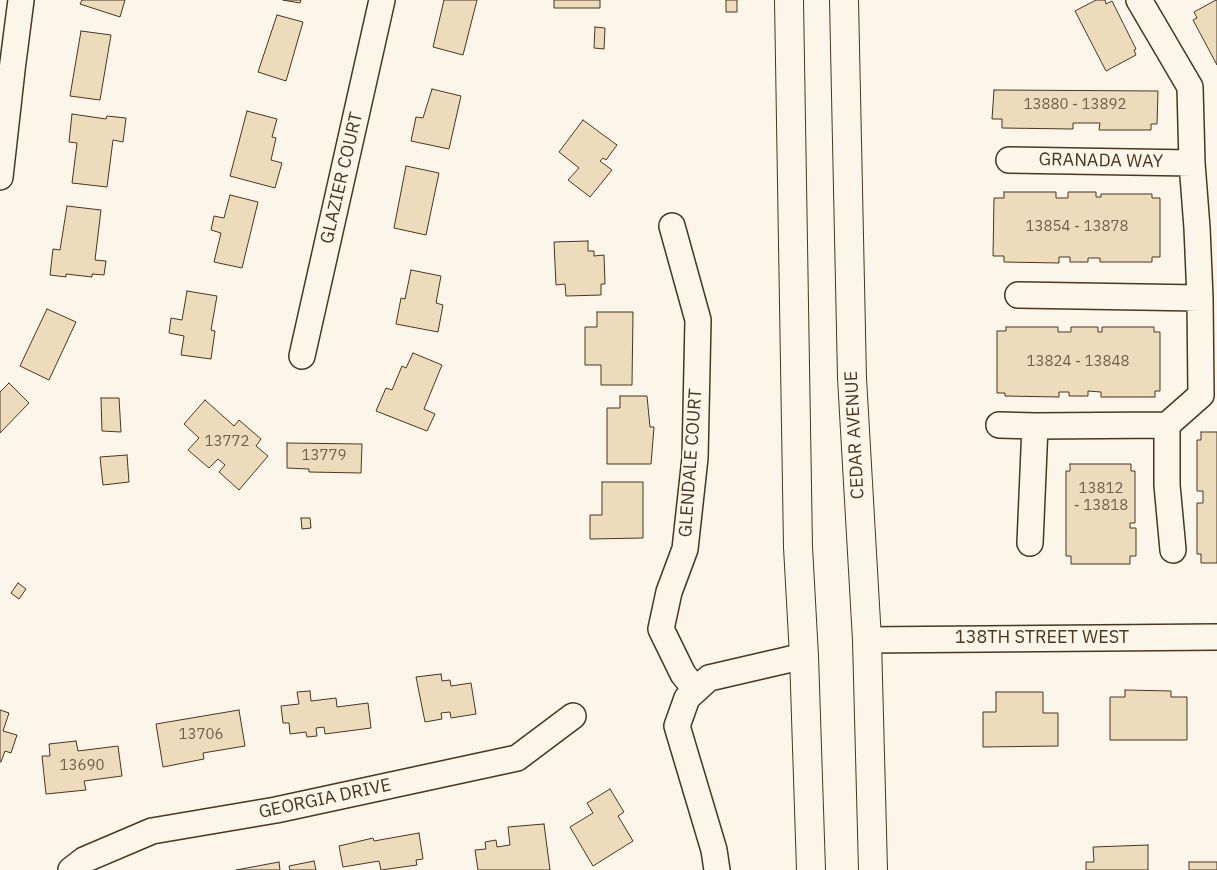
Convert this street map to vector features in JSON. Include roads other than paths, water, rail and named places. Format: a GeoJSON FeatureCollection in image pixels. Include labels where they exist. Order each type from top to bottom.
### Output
{"type":"FeatureCollection","features":[{"type":"Feature","properties":{"kind":"highway"},"geometry":{"type":"LineString","coordinates":[[789,0],[798,546],[804,656],[811,870]]}},
{"type":"Feature","properties":{"kind":"highway","name":"CEDAR AVENUE"},"geometry":{"type":"LineString","coordinates":[[844,0],[852,378],[867,640],[873,870]]}},
{"type":"Feature","properties":{"kind":"street"},"geometry":{"type":"LineString","coordinates":[[0,177],[6,70],[21,0]]}},
{"type":"Feature","properties":{"kind":"street","name":"GLAZIER COURT"},"geometry":{"type":"LineString","coordinates":[[302,356],[382,0]]}},
{"type":"Feature","properties":{"kind":"street"},"geometry":{"type":"LineString","coordinates":[[999,425],[1167,425],[1209,395],[1200,298],[1207,228],[1192,163],[1190,87],[1139,0]]}},
{"type":"Feature","properties":{"kind":"street","name":"GRANADA WAY"},"geometry":{"type":"LineString","coordinates":[[1009,160],[1192,163]]}},
{"type":"Feature","properties":{"kind":"street","name":"GLENDALE COURT"},"geometry":{"type":"LineString","coordinates":[[672,226],[698,320],[695,458],[685,549],[669,592],[661,630],[682,674],[702,684]]}},
{"type":"Feature","properties":{"kind":"street"},"geometry":{"type":"LineString","coordinates":[[1018,295],[1200,298]]}},
{"type":"Feature","properties":{"kind":"street"},"geometry":{"type":"LineString","coordinates":[[1167,425],[1167,485],[1173,550]]}},
{"type":"Feature","properties":{"kind":"street"},"geometry":{"type":"LineString","coordinates":[[1030,543],[1035,426]]}},
{"type":"Feature","properties":{"kind":"street","name":"138TH STREET WEST"},"geometry":{"type":"LineString","coordinates":[[867,640],[1217,637]]}},
{"type":"Feature","properties":{"kind":"street"},"geometry":{"type":"LineString","coordinates":[[717,870],[714,850],[677,726],[687,698],[702,684],[804,656]]}},
{"type":"Feature","properties":{"kind":"street","name":"GEORGIA DRIVE"},"geometry":{"type":"LineString","coordinates":[[71,870],[84,860],[152,831],[276,810],[517,758],[573,716]]}}]}
